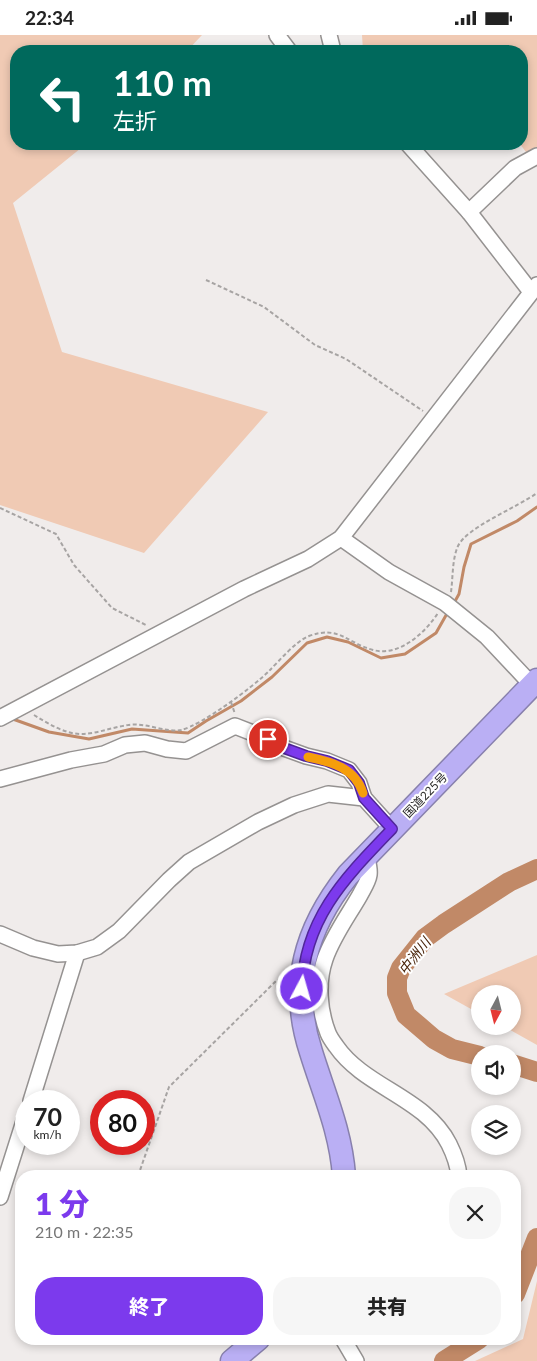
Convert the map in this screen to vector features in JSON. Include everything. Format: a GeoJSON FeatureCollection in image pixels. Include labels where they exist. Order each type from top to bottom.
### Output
{"type":"FeatureCollection","features":[{"type":"Feature","properties":{"kind":"highway","name":"国道225号"},"geometry":{"type":"LineString","coordinates":[[344,1170],[343,1153],[334,1120],[310,1050],[304,1025],[301,1001],[302,977],[311,937],[324,909],[348,875],[534,683]]}},
{"type":"Feature","properties":{"kind":"highway"},"geometry":{"type":"LineString","coordinates":[[232,1361],[251,1345]]}},
{"type":"Feature","properties":{"kind":"street"},"geometry":{"type":"LineString","coordinates":[[0,718],[244,589],[308,559],[341,538],[534,288],[413,150]]}},
{"type":"Feature","properties":{"kind":"street"},"geometry":{"type":"LineString","coordinates":[[468,212],[515,168],[537,156]]}},
{"type":"Feature","properties":{"kind":"street"},"geometry":{"type":"LineString","coordinates":[[341,538],[389,572],[450,606],[487,637],[534,683]]}},
{"type":"Feature","properties":{"kind":"street"},"geometry":{"type":"LineString","coordinates":[[0,779],[70,760],[104,754],[125,745],[145,743],[166,749],[186,751],[235,726],[268,739],[284,748],[349,770],[359,783],[364,798],[392,829]]}},
{"type":"Feature","properties":{"kind":"street"},"geometry":{"type":"LineString","coordinates":[[0,934],[33,948],[58,955],[77,953],[97,947],[119,931],[162,886],[189,862],[258,822],[294,805],[328,794],[364,798]]}},
{"type":"Feature","properties":{"kind":"street"},"geometry":{"type":"LineString","coordinates":[[366,856],[369,876],[335,937],[322,970],[320,995],[322,1011],[329,1035],[342,1054],[364,1074],[415,1106],[443,1131],[454,1155],[457,1170]]}},
{"type":"Feature","properties":{"kind":"street"},"geometry":{"type":"LineString","coordinates":[[34,1090],[77,953]]}},
{"type":"Feature","properties":{"kind":"street"},"geometry":{"type":"LineString","coordinates":[[0,1197],[10,1174],[15,1155]]}},
{"type":"Feature","properties":{"kind":"street"},"geometry":{"type":"LineString","coordinates":[[347,1345],[356,1361]]}},
{"type":"Feature","properties":{"kind":"path"},"geometry":{"type":"LineString","coordinates":[[206,280],[264,307],[315,345],[346,359],[433,418]]}},
{"type":"Feature","properties":{"kind":"path"},"geometry":{"type":"LineString","coordinates":[[21,707],[49,724],[66,731],[83,734],[131,724],[179,730],[194,725],[231,702],[264,677],[306,637],[323,632],[341,635],[372,650],[392,650],[414,639],[450,606],[456,551],[463,539],[474,530],[523,503],[537,493]]}},
{"type":"Feature","properties":{"kind":"path"},"geometry":{"type":"LineString","coordinates":[[0,508],[56,534],[74,565],[112,609],[162,633]]}},
{"type":"Feature","properties":{"kind":"path"},"geometry":{"type":"LineString","coordinates":[[140,1170],[169,1087],[277,980],[302,977]]}},
{"type":"Feature","properties":{"kind":"shaded area"},"geometry":{"type":"Polygon","coordinates":[[[0,35],[202,35],[193,45],[10,45],[10,150],[79,150],[13,203],[62,352],[268,412],[144,553],[0,505],[0,35]]]}},
{"type":"Feature","properties":{"kind":"shaded area"},"geometry":{"type":"Polygon","coordinates":[[[362,35],[537,35],[537,167],[524,150],[528,150],[528,45],[363,45],[362,35]]]}},
{"type":"Feature","properties":{"kind":"shaded area"},"geometry":{"type":"Polygon","coordinates":[[[537,955],[537,1045],[519,1035],[521,1035],[521,985],[471,985],[471,1009],[444,994],[537,955]]]}},
{"type":"Feature","properties":{"kind":"shaded area"},"geometry":{"type":"Polygon","coordinates":[[[537,1281],[537,1361],[475,1361],[510,1345],[521,1345],[521,1340],[523,1339],[537,1281]]]}},
{"type":"Feature","properties":{"kind":"waterway"},"geometry":{"type":"LineString","coordinates":[[454,603],[459,594],[471,544],[517,521],[537,507]]}},
{"type":"Feature","properties":{"kind":"waterway"},"geometry":{"type":"LineString","coordinates":[[10,718],[49,732],[89,739],[132,729],[188,733],[241,701],[272,677],[307,643],[327,637],[348,642],[381,658],[405,654],[436,633],[449,610]]}},
{"type":"Feature","properties":{"kind":"waterway","name":"中洲川"},"geometry":{"type":"LineString","coordinates":[[471,1054],[452,1049],[434,1039],[406,1015],[397,993],[397,978],[401,968],[425,938],[509,882],[537,869]]}},
{"type":"Feature","properties":{"kind":"waterway","name":"中洲川"},"geometry":{"type":"LineString","coordinates":[[521,1067],[537,1072]]}},
{"type":"Feature","properties":{"kind":"waterway","name":"中洲川"},"geometry":{"type":"LineString","coordinates":[[521,1279],[537,1238]]}},
{"type":"Feature","properties":{"kind":"waterway","name":"中洲川"},"geometry":{"type":"LineString","coordinates":[[444,1361],[469,1345]]}},
{"type":"Feature","properties":{"kind":"slow traffic"},"geometry":{"type":"LineString","coordinates":[[308,757],[327,761],[349,770],[359,783],[363,793]]}},
{"type":"Feature","properties":{"kind":"route"},"geometry":{"type":"LineString","coordinates":[[268,739],[284,748],[349,770],[359,783],[364,798],[392,829],[348,875],[334,892],[324,909],[307,950],[302,977],[302,989]]}}]}
